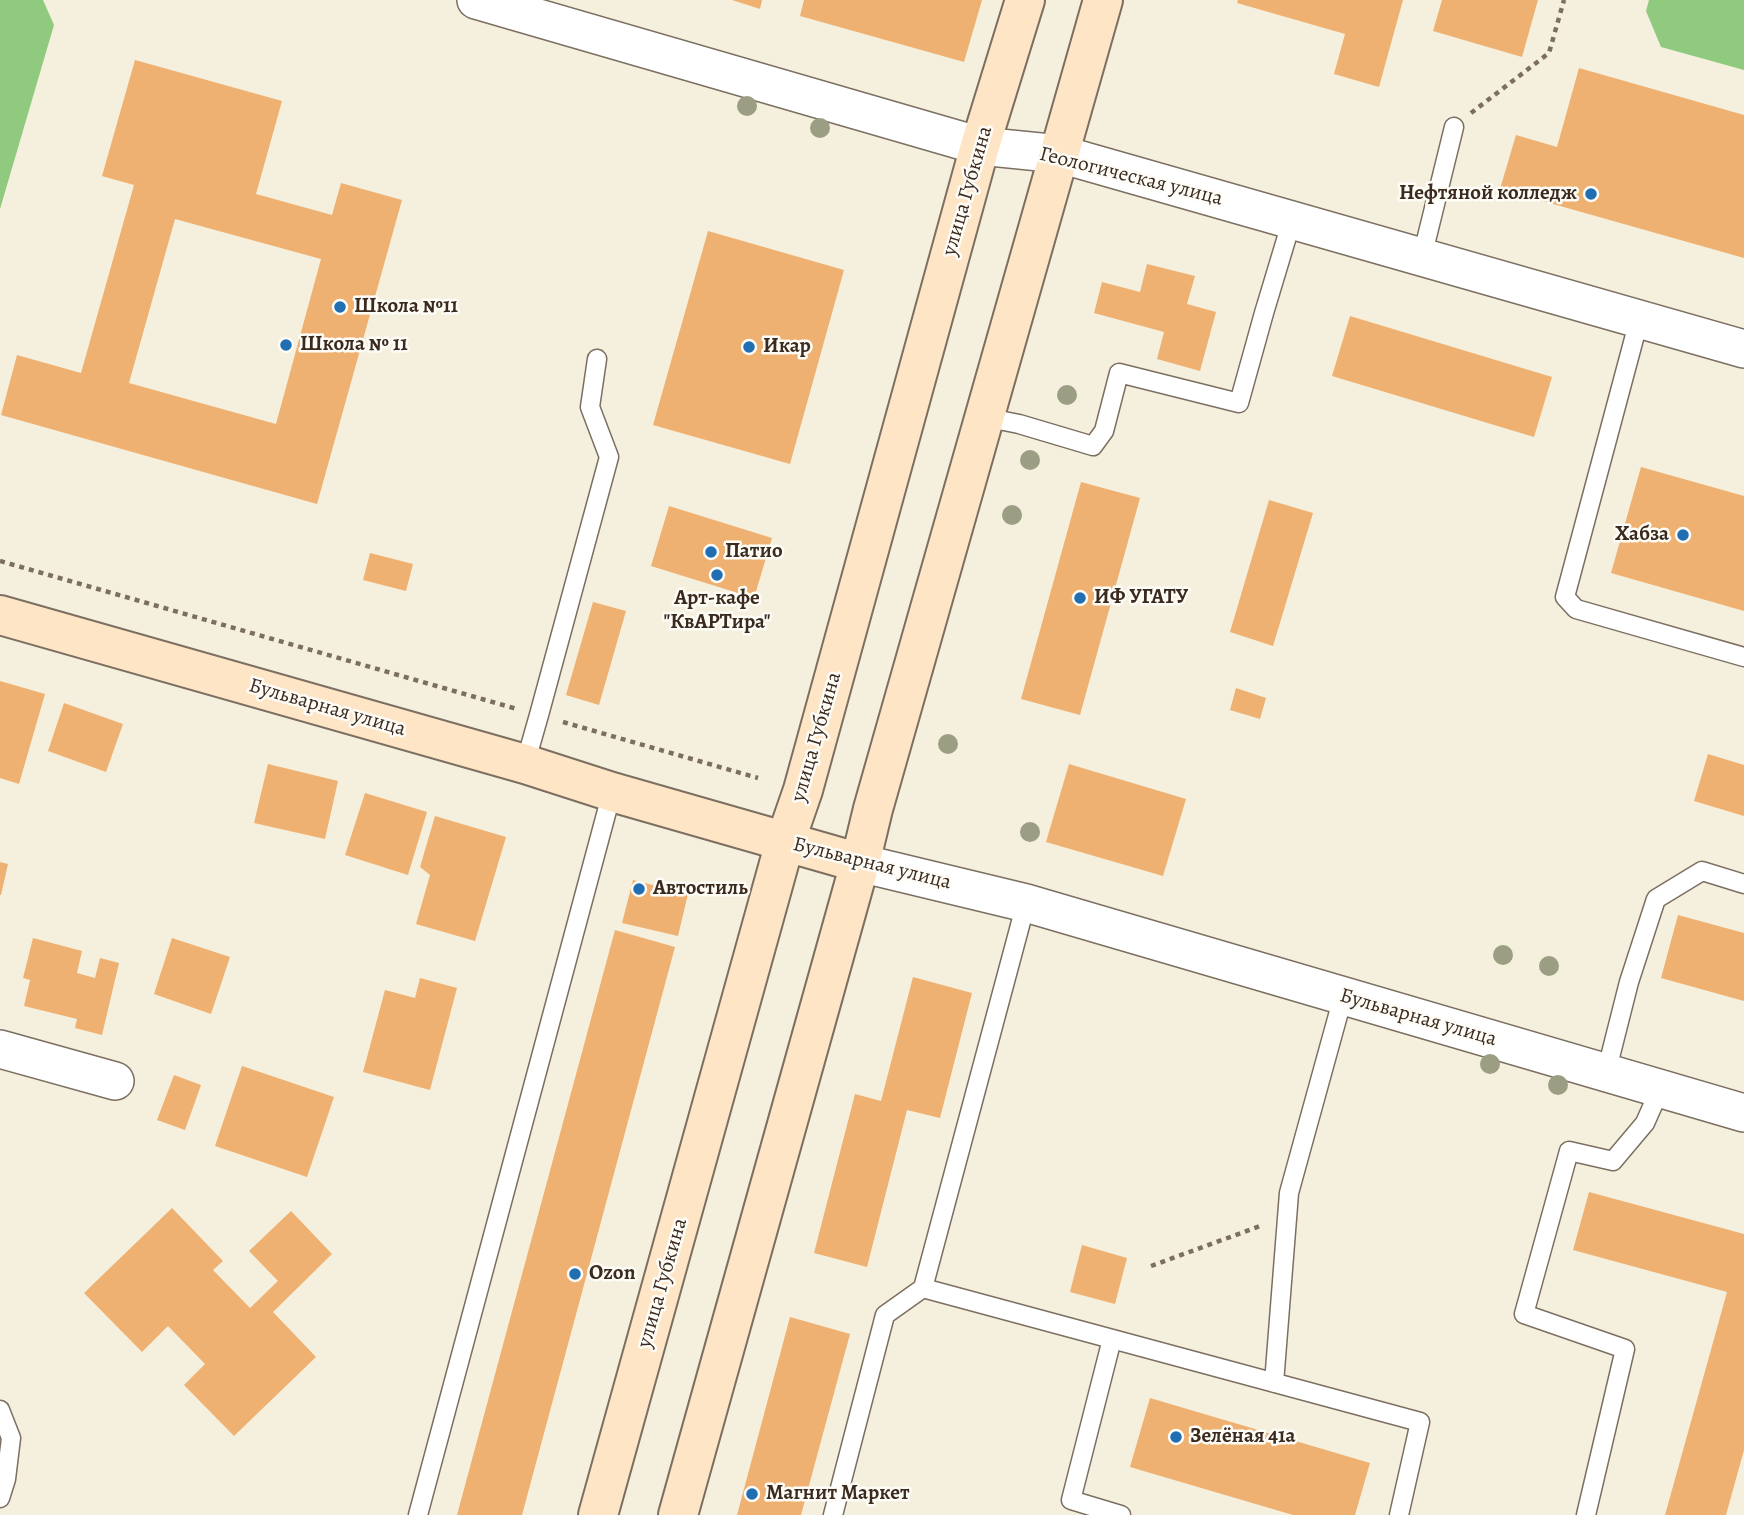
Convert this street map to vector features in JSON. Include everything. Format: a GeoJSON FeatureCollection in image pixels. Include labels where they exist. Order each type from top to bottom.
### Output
{"type":"FeatureCollection","features":[{"type":"Feature","properties":{"kind":"main road","name":"улица Губкина"},"geometry":{"type":"LineString","coordinates":[[598,1515],[980,146],[1025,0]]}},
{"type":"Feature","properties":{"kind":"main road"},"geometry":{"type":"LineString","coordinates":[[678,1515],[873,809],[1103,0]]}},
{"type":"Feature","properties":{"kind":"main road","name":"Бульварная улица"},"geometry":{"type":"LineString","coordinates":[[0,615],[525,764],[612,792],[860,863]]}},
{"type":"Feature","properties":{"kind":"street","name":"Геологическая улица"},"geometry":{"type":"LineString","coordinates":[[476,0],[980,146],[1060,154],[1744,349]]}},
{"type":"Feature","properties":{"kind":"street","name":"Бульварная улица"},"geometry":{"type":"LineString","coordinates":[[860,863],[1026,903],[1744,1113]]}},
{"type":"Feature","properties":{"kind":"street"},"geometry":{"type":"LineString","coordinates":[[0,1049],[115,1081]]}},
{"type":"Feature","properties":{"kind":"lane"},"geometry":{"type":"LineString","coordinates":[[1422,257],[1454,127]]}},
{"type":"Feature","properties":{"kind":"lane"},"geometry":{"type":"LineString","coordinates":[[984,417],[1019,424],[1093,446],[1104,432],[1119,373],[1240,403],[1292,220]]}},
{"type":"Feature","properties":{"kind":"lane"},"geometry":{"type":"LineString","coordinates":[[1639,320],[1565,597],[1576,609],[1744,657]]}},
{"type":"Feature","properties":{"kind":"lane"},"geometry":{"type":"LineString","coordinates":[[525,764],[609,457],[590,407],[597,359]]}},
{"type":"Feature","properties":{"kind":"lane"},"geometry":{"type":"LineString","coordinates":[[418,1515],[612,792]]}},
{"type":"Feature","properties":{"kind":"lane"},"geometry":{"type":"LineString","coordinates":[[1606,1073],[1629,982],[1656,899],[1702,871],[1744,884]]}},
{"type":"Feature","properties":{"kind":"lane"},"geometry":{"type":"LineString","coordinates":[[834,1515],[885,1315],[923,1288],[1026,903]]}},
{"type":"Feature","properties":{"kind":"lane"},"geometry":{"type":"LineString","coordinates":[[1274,1382],[1289,1193],[1343,997]]}},
{"type":"Feature","properties":{"kind":"lane"},"geometry":{"type":"LineString","coordinates":[[1586,1515],[1625,1349],[1524,1314],[1569,1151],[1613,1161],[1645,1123],[1660,1089]]}},
{"type":"Feature","properties":{"kind":"lane"},"geometry":{"type":"LineString","coordinates":[[923,1288],[1420,1422],[1399,1515]]}},
{"type":"Feature","properties":{"kind":"lane"},"geometry":{"type":"LineString","coordinates":[[1112,1339],[1072,1500],[1121,1515]]}},
{"type":"Feature","properties":{"kind":"lane"},"geometry":{"type":"LineString","coordinates":[[0,1410],[11,1438],[6,1479],[0,1498]]}},
{"type":"Feature","properties":{"kind":"path"},"geometry":{"type":"LineString","coordinates":[[1454,127],[1549,53],[1564,0]]}},
{"type":"Feature","properties":{"kind":"path"},"geometry":{"type":"LineString","coordinates":[[0,561],[758,778]]}},
{"type":"Feature","properties":{"kind":"path"},"geometry":{"type":"LineString","coordinates":[[1151,1266],[1287,1217]]}},
{"type":"Feature","properties":{"kind":"green space"},"geometry":{"type":"Polygon","coordinates":[[[0,0],[43,0],[54,25],[0,209],[0,0]]]}},
{"type":"Feature","properties":{"kind":"green space"},"geometry":{"type":"Polygon","coordinates":[[[1649,0],[1744,0],[1744,70],[1661,47],[1646,11],[1649,0]]]}},
{"type":"Feature","properties":{"kind":"building"},"geometry":{"type":"Polygon","coordinates":[[[732,0],[762,0],[760,9],[732,0]]]}},
{"type":"Feature","properties":{"kind":"building"},"geometry":{"type":"Polygon","coordinates":[[[804,0],[982,0],[964,62],[800,16],[804,0]]]}},
{"type":"Feature","properties":{"kind":"building"},"geometry":{"type":"Polygon","coordinates":[[[1238,0],[1403,0],[1379,87],[1334,74],[1345,34],[1237,3],[1238,0]]]}},
{"type":"Feature","properties":{"kind":"building"},"geometry":{"type":"Polygon","coordinates":[[[1442,0],[1538,0],[1522,57],[1433,31],[1442,0]]]}},
{"type":"Feature","properties":{"kind":"building","name":"Школа №11"},"geometry":{"type":"Polygon","coordinates":[[[135,60],[282,101],[256,194],[332,215],[341,183],[402,200],[317,504],[1,415],[17,355],[81,373],[134,185],[102,176],[135,60]],[[175,219],[129,383],[276,424],[321,259],[175,219]]]}},
{"type":"Feature","properties":{"kind":"building"},"geometry":{"type":"Polygon","coordinates":[[[1579,68],[1744,115],[1744,258],[1500,189],[1516,135],[1557,147],[1579,68]]]}},
{"type":"Feature","properties":{"kind":"building","name":"Икар"},"geometry":{"type":"Polygon","coordinates":[[[708,231],[844,270],[790,464],[653,425],[708,231]]]}},
{"type":"Feature","properties":{"kind":"building"},"geometry":{"type":"Polygon","coordinates":[[[1147,264],[1195,276],[1187,304],[1216,312],[1200,371],[1157,359],[1164,332],[1094,313],[1102,282],[1140,292],[1147,264]]]}},
{"type":"Feature","properties":{"kind":"building"},"geometry":{"type":"Polygon","coordinates":[[[1350,316],[1552,377],[1534,437],[1332,376],[1350,316]]]}},
{"type":"Feature","properties":{"kind":"building","name":"Хабза"},"geometry":{"type":"Polygon","coordinates":[[[1641,467],[1744,496],[1744,611],[1611,573],[1641,467]]]}},
{"type":"Feature","properties":{"kind":"building","name":"ИФ УГАТУ"},"geometry":{"type":"Polygon","coordinates":[[[1081,482],[1140,498],[1080,715],[1021,699],[1081,482]]]}},
{"type":"Feature","properties":{"kind":"building"},"geometry":{"type":"Polygon","coordinates":[[[1269,500],[1313,513],[1273,646],[1230,632],[1269,500]]]}},
{"type":"Feature","properties":{"kind":"building","name":"Патио"},"geometry":{"type":"Polygon","coordinates":[[[669,506],[772,538],[754,598],[651,566],[669,506]]]}},
{"type":"Feature","properties":{"kind":"building"},"geometry":{"type":"Polygon","coordinates":[[[370,553],[413,564],[406,591],[363,580],[370,553]]]}},
{"type":"Feature","properties":{"kind":"building"},"geometry":{"type":"Polygon","coordinates":[[[593,602],[626,611],[599,705],[566,695],[593,602]]]}},
{"type":"Feature","properties":{"kind":"building"},"geometry":{"type":"Polygon","coordinates":[[[0,681],[45,694],[19,784],[0,778],[0,681]]]}},
{"type":"Feature","properties":{"kind":"building"},"geometry":{"type":"Polygon","coordinates":[[[1236,688],[1266,698],[1260,719],[1230,710],[1236,688]]]}},
{"type":"Feature","properties":{"kind":"building"},"geometry":{"type":"Polygon","coordinates":[[[64,703],[123,724],[106,772],[48,751],[64,703]]]}},
{"type":"Feature","properties":{"kind":"building"},"geometry":{"type":"Polygon","coordinates":[[[1708,754],[1744,765],[1744,816],[1694,801],[1708,754]]]}},
{"type":"Feature","properties":{"kind":"building"},"geometry":{"type":"Polygon","coordinates":[[[268,764],[338,781],[325,839],[254,823],[268,764]]]}},
{"type":"Feature","properties":{"kind":"building"},"geometry":{"type":"Polygon","coordinates":[[[1069,764],[1186,799],[1163,876],[1046,842],[1069,764]]]}},
{"type":"Feature","properties":{"kind":"building"},"geometry":{"type":"Polygon","coordinates":[[[365,793],[427,812],[408,875],[345,855],[365,793]]]}},
{"type":"Feature","properties":{"kind":"building"},"geometry":{"type":"Polygon","coordinates":[[[435,816],[506,837],[475,941],[416,924],[430,875],[420,867],[435,816]]]}},
{"type":"Feature","properties":{"kind":"building"},"geometry":{"type":"Polygon","coordinates":[[[0,862],[8,864],[1,895],[0,895],[0,862]]]}},
{"type":"Feature","properties":{"kind":"building"},"geometry":{"type":"Polygon","coordinates":[[[633,880],[688,894],[678,936],[622,923],[633,880]]]}},
{"type":"Feature","properties":{"kind":"building"},"geometry":{"type":"Polygon","coordinates":[[[1678,915],[1744,933],[1744,1001],[1661,978],[1678,915]]]}},
{"type":"Feature","properties":{"kind":"building"},"geometry":{"type":"Polygon","coordinates":[[[615,930],[675,947],[522,1515],[457,1515],[615,930]]]}},
{"type":"Feature","properties":{"kind":"building"},"geometry":{"type":"Polygon","coordinates":[[[33,938],[82,951],[77,973],[95,978],[100,958],[119,963],[102,1035],[75,1028],[77,1019],[24,1006],[30,980],[23,978],[33,938]]]}},
{"type":"Feature","properties":{"kind":"building"},"geometry":{"type":"Polygon","coordinates":[[[172,938],[230,957],[211,1014],[154,994],[172,938]]]}},
{"type":"Feature","properties":{"kind":"building"},"geometry":{"type":"Polygon","coordinates":[[[913,977],[972,993],[940,1118],[907,1110],[867,1267],[814,1253],[855,1094],[881,1101],[913,977]]]}},
{"type":"Feature","properties":{"kind":"building"},"geometry":{"type":"Polygon","coordinates":[[[420,978],[457,988],[430,1090],[363,1072],[385,990],[415,998],[420,978]]]}},
{"type":"Feature","properties":{"kind":"building"},"geometry":{"type":"Polygon","coordinates":[[[242,1066],[334,1097],[307,1177],[215,1146],[242,1066]]]}},
{"type":"Feature","properties":{"kind":"building"},"geometry":{"type":"Polygon","coordinates":[[[174,1075],[201,1085],[185,1130],[157,1120],[174,1075]]]}},
{"type":"Feature","properties":{"kind":"building"},"geometry":{"type":"Polygon","coordinates":[[[1589,1192],[1744,1234],[1744,1450],[1726,1515],[1665,1515],[1727,1292],[1573,1250],[1589,1192]]]}},
{"type":"Feature","properties":{"kind":"building"},"geometry":{"type":"Polygon","coordinates":[[[172,1208],[223,1261],[213,1270],[250,1308],[278,1281],[249,1251],[291,1211],[332,1254],[273,1312],[316,1357],[234,1436],[184,1385],[205,1364],[168,1326],[142,1352],[84,1293],[172,1208]]]}},
{"type":"Feature","properties":{"kind":"building"},"geometry":{"type":"Polygon","coordinates":[[[1082,1245],[1127,1258],[1115,1304],[1070,1292],[1082,1245]]]}},
{"type":"Feature","properties":{"kind":"building"},"geometry":{"type":"Polygon","coordinates":[[[790,1317],[850,1334],[801,1515],[737,1515],[790,1317]]]}},
{"type":"Feature","properties":{"kind":"building"},"geometry":{"type":"Polygon","coordinates":[[[1150,1398],[1370,1463],[1355,1515],[1293,1515],[1130,1467],[1150,1398]]]}},
{"type":"Feature","properties":{"kind":"place","name":"Нефтяной колледж"},"geometry":{"type":"Point","coordinates":[1591,194]}},
{"type":"Feature","properties":{"kind":"place","name":"Школа №11"},"geometry":{"type":"Point","coordinates":[340,307]}},
{"type":"Feature","properties":{"kind":"place","name":"Школа № 11"},"geometry":{"type":"Point","coordinates":[286,345]}},
{"type":"Feature","properties":{"kind":"place","name":"Икар"},"geometry":{"type":"Point","coordinates":[749,347]}},
{"type":"Feature","properties":{"kind":"place","name":"Хабза"},"geometry":{"type":"Point","coordinates":[1683,535]}},
{"type":"Feature","properties":{"kind":"place","name":"Патио"},"geometry":{"type":"Point","coordinates":[711,552]}},
{"type":"Feature","properties":{"kind":"place","name":"Арт-кафе \"КвАРТира\""},"geometry":{"type":"Point","coordinates":[717,575]}},
{"type":"Feature","properties":{"kind":"place","name":"ИФ УГАТУ"},"geometry":{"type":"Point","coordinates":[1080,598]}},
{"type":"Feature","properties":{"kind":"place","name":"Автостиль"},"geometry":{"type":"Point","coordinates":[639,889]}},
{"type":"Feature","properties":{"kind":"place","name":"Ozon"},"geometry":{"type":"Point","coordinates":[575,1274]}},
{"type":"Feature","properties":{"kind":"place","name":"Зелёная 41а"},"geometry":{"type":"Point","coordinates":[1176,1437]}},
{"type":"Feature","properties":{"kind":"place","name":"Магнит Маркет"},"geometry":{"type":"Point","coordinates":[752,1494]}}]}
